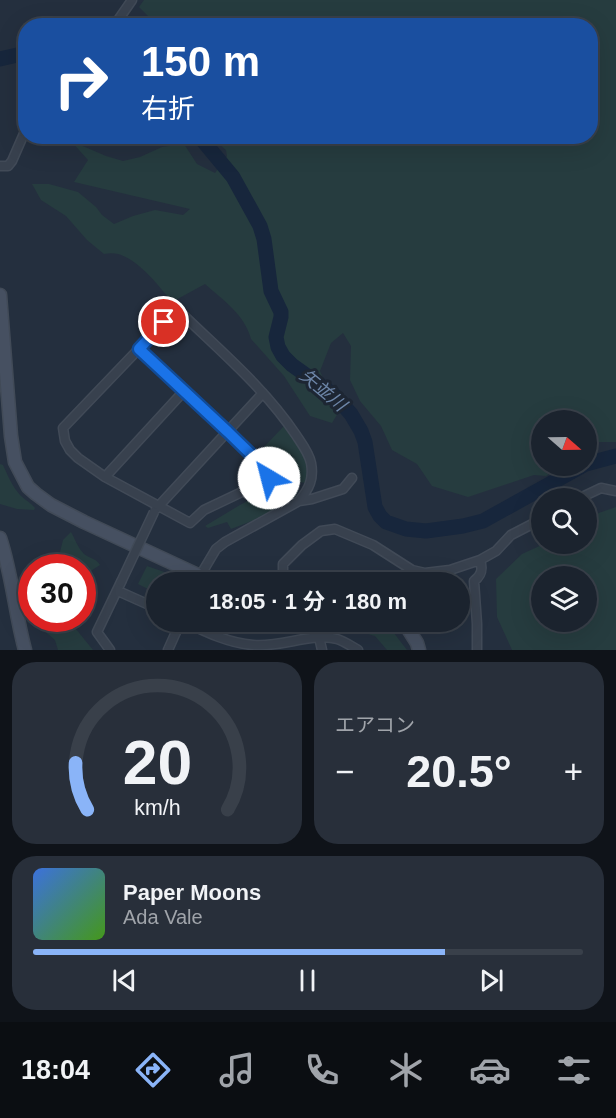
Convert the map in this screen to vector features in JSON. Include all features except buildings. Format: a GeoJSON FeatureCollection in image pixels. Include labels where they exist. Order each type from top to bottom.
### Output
{"type":"FeatureCollection","features":[{"type":"Feature","properties":{"kind":"street"},"geometry":{"type":"LineString","coordinates":[[120,18],[132,0]]}},
{"type":"Feature","properties":{"kind":"street"},"geometry":{"type":"LineString","coordinates":[[0,166],[8,166],[19,144]]}},
{"type":"Feature","properties":{"kind":"street"},"geometry":{"type":"LineString","coordinates":[[0,295],[12,445],[15,462],[28,487],[59,509],[192,572]]}},
{"type":"Feature","properties":{"kind":"street"},"geometry":{"type":"LineString","coordinates":[[139,349],[270,473],[267,480],[204,510],[190,523],[156,509],[105,477],[70,450],[65,441],[63,428],[177,309],[263,393],[285,418],[311,461],[312,474],[308,491],[299,501],[225,542],[216,549],[202,572]]}},
{"type":"Feature","properties":{"kind":"street"},"geometry":{"type":"LineString","coordinates":[[105,477],[183,392]]}},
{"type":"Feature","properties":{"kind":"street"},"geometry":{"type":"LineString","coordinates":[[110,650],[97,632],[156,509],[263,393]]}},
{"type":"Feature","properties":{"kind":"street"},"geometry":{"type":"LineString","coordinates":[[299,501],[343,489],[352,478]]}},
{"type":"Feature","properties":{"kind":"street"},"geometry":{"type":"LineString","coordinates":[[597,490],[601,488],[616,491]]}},
{"type":"Feature","properties":{"kind":"street"},"geometry":{"type":"LineString","coordinates":[[433,572],[450,570],[480,560],[496,551],[511,535],[531,525]]}},
{"type":"Feature","properties":{"kind":"street"},"geometry":{"type":"LineString","coordinates":[[284,572],[283,564],[302,544],[321,531],[335,530],[373,545],[412,570],[421,572]]}},
{"type":"Feature","properties":{"kind":"street"},"geometry":{"type":"LineString","coordinates":[[0,538],[7,561],[18,626],[25,650]]}},
{"type":"Feature","properties":{"kind":"street"},"geometry":{"type":"LineString","coordinates":[[477,650],[474,581],[480,576],[483,568],[480,560]]}},
{"type":"Feature","properties":{"kind":"street"},"geometry":{"type":"LineString","coordinates":[[119,586],[146,602]]}},
{"type":"Feature","properties":{"kind":"street"},"geometry":{"type":"LineString","coordinates":[[168,650],[177,632]]}},
{"type":"Feature","properties":{"kind":"street"},"geometry":{"type":"LineString","coordinates":[[204,632],[231,646],[287,643],[319,637],[337,639],[358,650]]}},
{"type":"Feature","properties":{"kind":"street"},"geometry":{"type":"LineString","coordinates":[[410,632],[419,650]]}},
{"type":"Feature","properties":{"kind":"street"},"geometry":{"type":"LineString","coordinates":[[319,637],[322,650]]}},
{"type":"Feature","properties":{"kind":"green space"},"geometry":{"type":"Polygon","coordinates":[[[144,0],[616,0],[616,442],[597,442],[597,410],[531,410],[531,476],[468,497],[432,486],[417,464],[392,450],[381,426],[360,401],[350,380],[351,346],[343,333],[331,343],[320,371],[338,413],[332,423],[310,416],[284,376],[251,339],[239,315],[205,284],[172,302],[148,274],[133,262],[118,254],[104,254],[87,240],[66,216],[41,200],[32,184],[49,184],[78,192],[114,224],[155,210],[183,215],[190,209],[74,182],[88,160],[74,144],[123,161],[140,157],[162,147],[184,144],[197,164],[215,173],[227,156],[226,150],[219,144],[598,144],[598,18],[148,18],[139,7],[144,0]]]}},
{"type":"Feature","properties":{"kind":"green space"},"geometry":{"type":"Polygon","coordinates":[[[289,423],[310,450],[306,483],[299,482],[295,476],[274,465],[262,449],[289,423]]]}},
{"type":"Feature","properties":{"kind":"green space"},"geometry":{"type":"Polygon","coordinates":[[[0,464],[3,465],[17,492],[35,508],[34,510],[17,509],[0,504],[0,464]]]}},
{"type":"Feature","properties":{"kind":"green space"},"geometry":{"type":"Polygon","coordinates":[[[290,478],[298,491],[293,500],[231,529],[227,522],[208,528],[205,526],[240,505],[290,478]]]}},
{"type":"Feature","properties":{"kind":"green space"},"geometry":{"type":"Polygon","coordinates":[[[616,507],[616,650],[512,650],[497,617],[496,579],[522,554],[531,550],[531,554],[597,554],[597,514],[616,507]]]}},
{"type":"Feature","properties":{"kind":"green space"},"geometry":{"type":"Polygon","coordinates":[[[71,532],[84,554],[55,554],[60,552],[63,540],[71,532]]]}},
{"type":"Feature","properties":{"kind":"green space"},"geometry":{"type":"Polygon","coordinates":[[[147,566],[164,572],[146,572],[146,588],[138,584],[147,566]]]}},
{"type":"Feature","properties":{"kind":"green space"},"geometry":{"type":"Polygon","coordinates":[[[46,632],[78,632],[93,650],[58,650],[55,640],[46,632]]]}},
{"type":"Feature","properties":{"kind":"green space"},"geometry":{"type":"Polygon","coordinates":[[[361,632],[393,632],[407,650],[387,650],[375,636],[361,632]]]}},
{"type":"Feature","properties":{"kind":"waterway","name":"矢並川"},"geometry":{"type":"LineString","coordinates":[[0,59],[18,55]]}},
{"type":"Feature","properties":{"kind":"waterway","name":"矢並川"},"geometry":{"type":"LineString","coordinates":[[206,144],[233,177],[260,226],[271,291],[281,312],[276,337],[278,347],[292,365],[334,395],[351,414],[365,442],[375,507],[386,522],[406,529],[426,531],[483,521],[564,476]]}},
{"type":"Feature","properties":{"kind":"waterway","name":"矢並川"},"geometry":{"type":"LineString","coordinates":[[597,461],[616,456]]}},
{"type":"Feature","properties":{"kind":"route"},"geometry":{"type":"LineString","coordinates":[[164,322],[139,349],[270,473],[269,478]]}}]}
